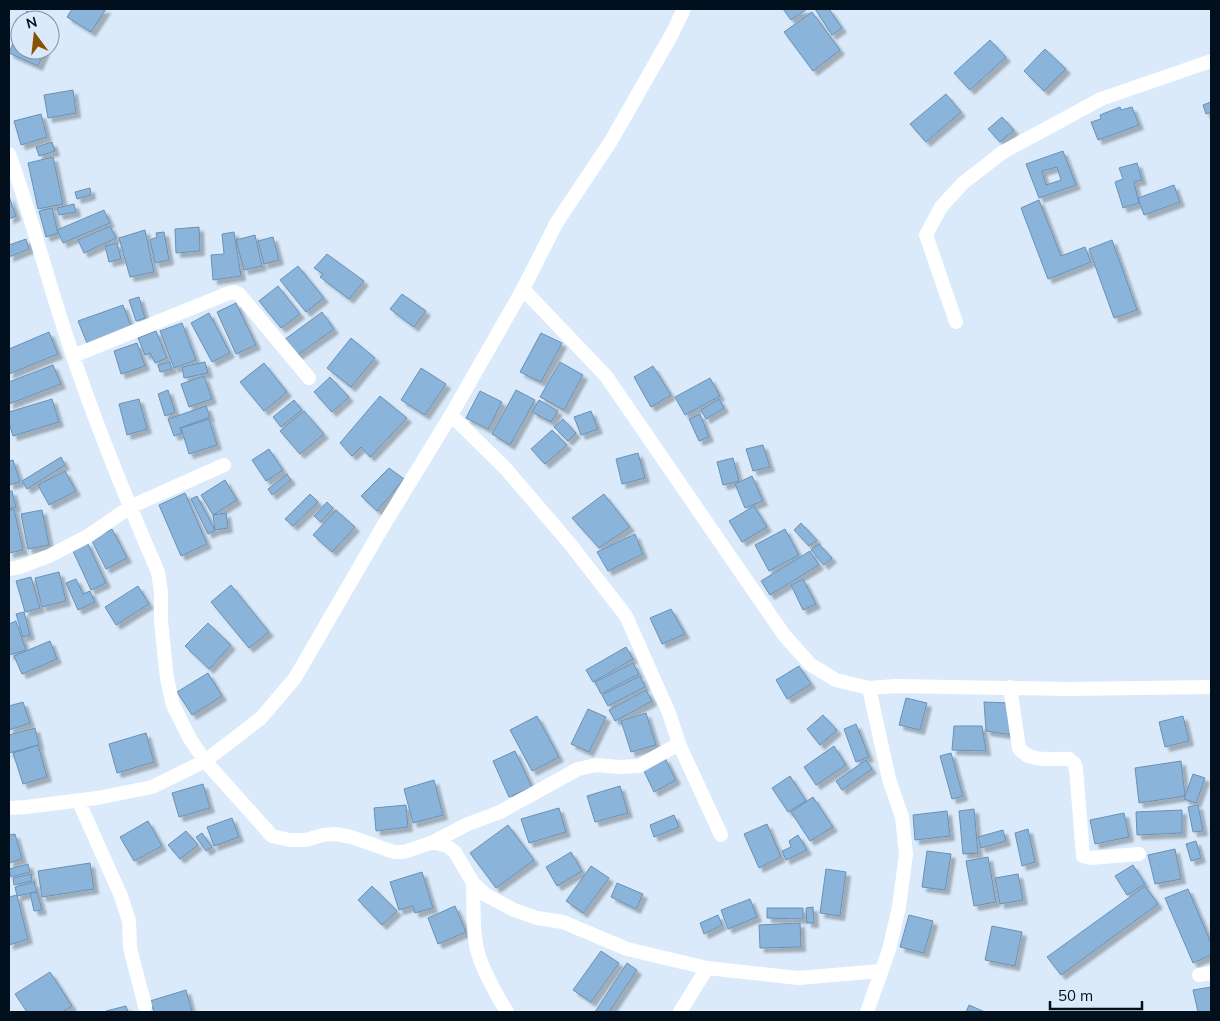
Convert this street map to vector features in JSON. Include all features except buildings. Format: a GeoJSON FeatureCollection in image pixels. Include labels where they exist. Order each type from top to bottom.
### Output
{"type":"FeatureCollection","features":[{"type":"Feature","properties":{"kind":"street"},"geometry":{"type":"LineString","coordinates":[[9,808],[78,800],[152,787],[205,761],[261,718],[295,678],[523,290],[557,222],[611,141],[672,34],[684,9]]}},
{"type":"Feature","properties":{"kind":"street"},"geometry":{"type":"LineString","coordinates":[[956,322],[926,235],[941,207],[963,183],[1003,152],[1101,100],[1211,61]]}},
{"type":"Feature","properties":{"kind":"street"},"geometry":{"type":"LineString","coordinates":[[9,154],[22,190],[73,356],[102,440],[158,572],[161,592],[160,621],[167,679],[173,705],[190,739],[205,761],[272,836],[290,840],[306,840],[323,835],[336,834],[351,836],[394,852],[404,852],[433,842],[468,824],[500,812],[578,769],[596,765],[639,766],[679,744]]}},
{"type":"Feature","properties":{"kind":"street"},"geometry":{"type":"LineString","coordinates":[[523,290],[606,376],[784,635],[811,665],[836,680],[869,688],[895,686],[1010,688],[1211,687]]}},
{"type":"Feature","properties":{"kind":"street"},"geometry":{"type":"LineString","coordinates":[[73,356],[229,292],[234,292],[239,294],[309,378]]}},
{"type":"Feature","properties":{"kind":"street"},"geometry":{"type":"LineString","coordinates":[[451,415],[506,469],[571,546],[626,616],[670,713],[679,744],[721,835]]}},
{"type":"Feature","properties":{"kind":"street"},"geometry":{"type":"LineString","coordinates":[[9,569],[49,556],[88,536],[130,507],[224,465]]}},
{"type":"Feature","properties":{"kind":"street"},"geometry":{"type":"LineString","coordinates":[[867,1012],[889,950],[899,907],[906,854],[902,818],[889,779],[869,688]]}},
{"type":"Feature","properties":{"kind":"street"},"geometry":{"type":"LineString","coordinates":[[1010,688],[1019,748],[1022,754],[1030,757],[1069,759],[1074,762],[1083,856],[1090,858],[1139,854]]}},
{"type":"Feature","properties":{"kind":"street"},"geometry":{"type":"LineString","coordinates":[[78,800],[121,896],[129,921],[130,948],[145,1006]]}},
{"type":"Feature","properties":{"kind":"street"},"geometry":{"type":"LineString","coordinates":[[433,842],[447,846],[456,852],[473,883],[486,895],[514,910],[537,918],[563,922],[627,948],[707,968],[798,978],[881,971]]}},
{"type":"Feature","properties":{"kind":"street"},"geometry":{"type":"LineString","coordinates":[[473,883],[474,918],[478,952],[497,995],[507,1012]]}},
{"type":"Feature","properties":{"kind":"street"},"geometry":{"type":"LineString","coordinates":[[680,1012],[707,968]]}}]}
